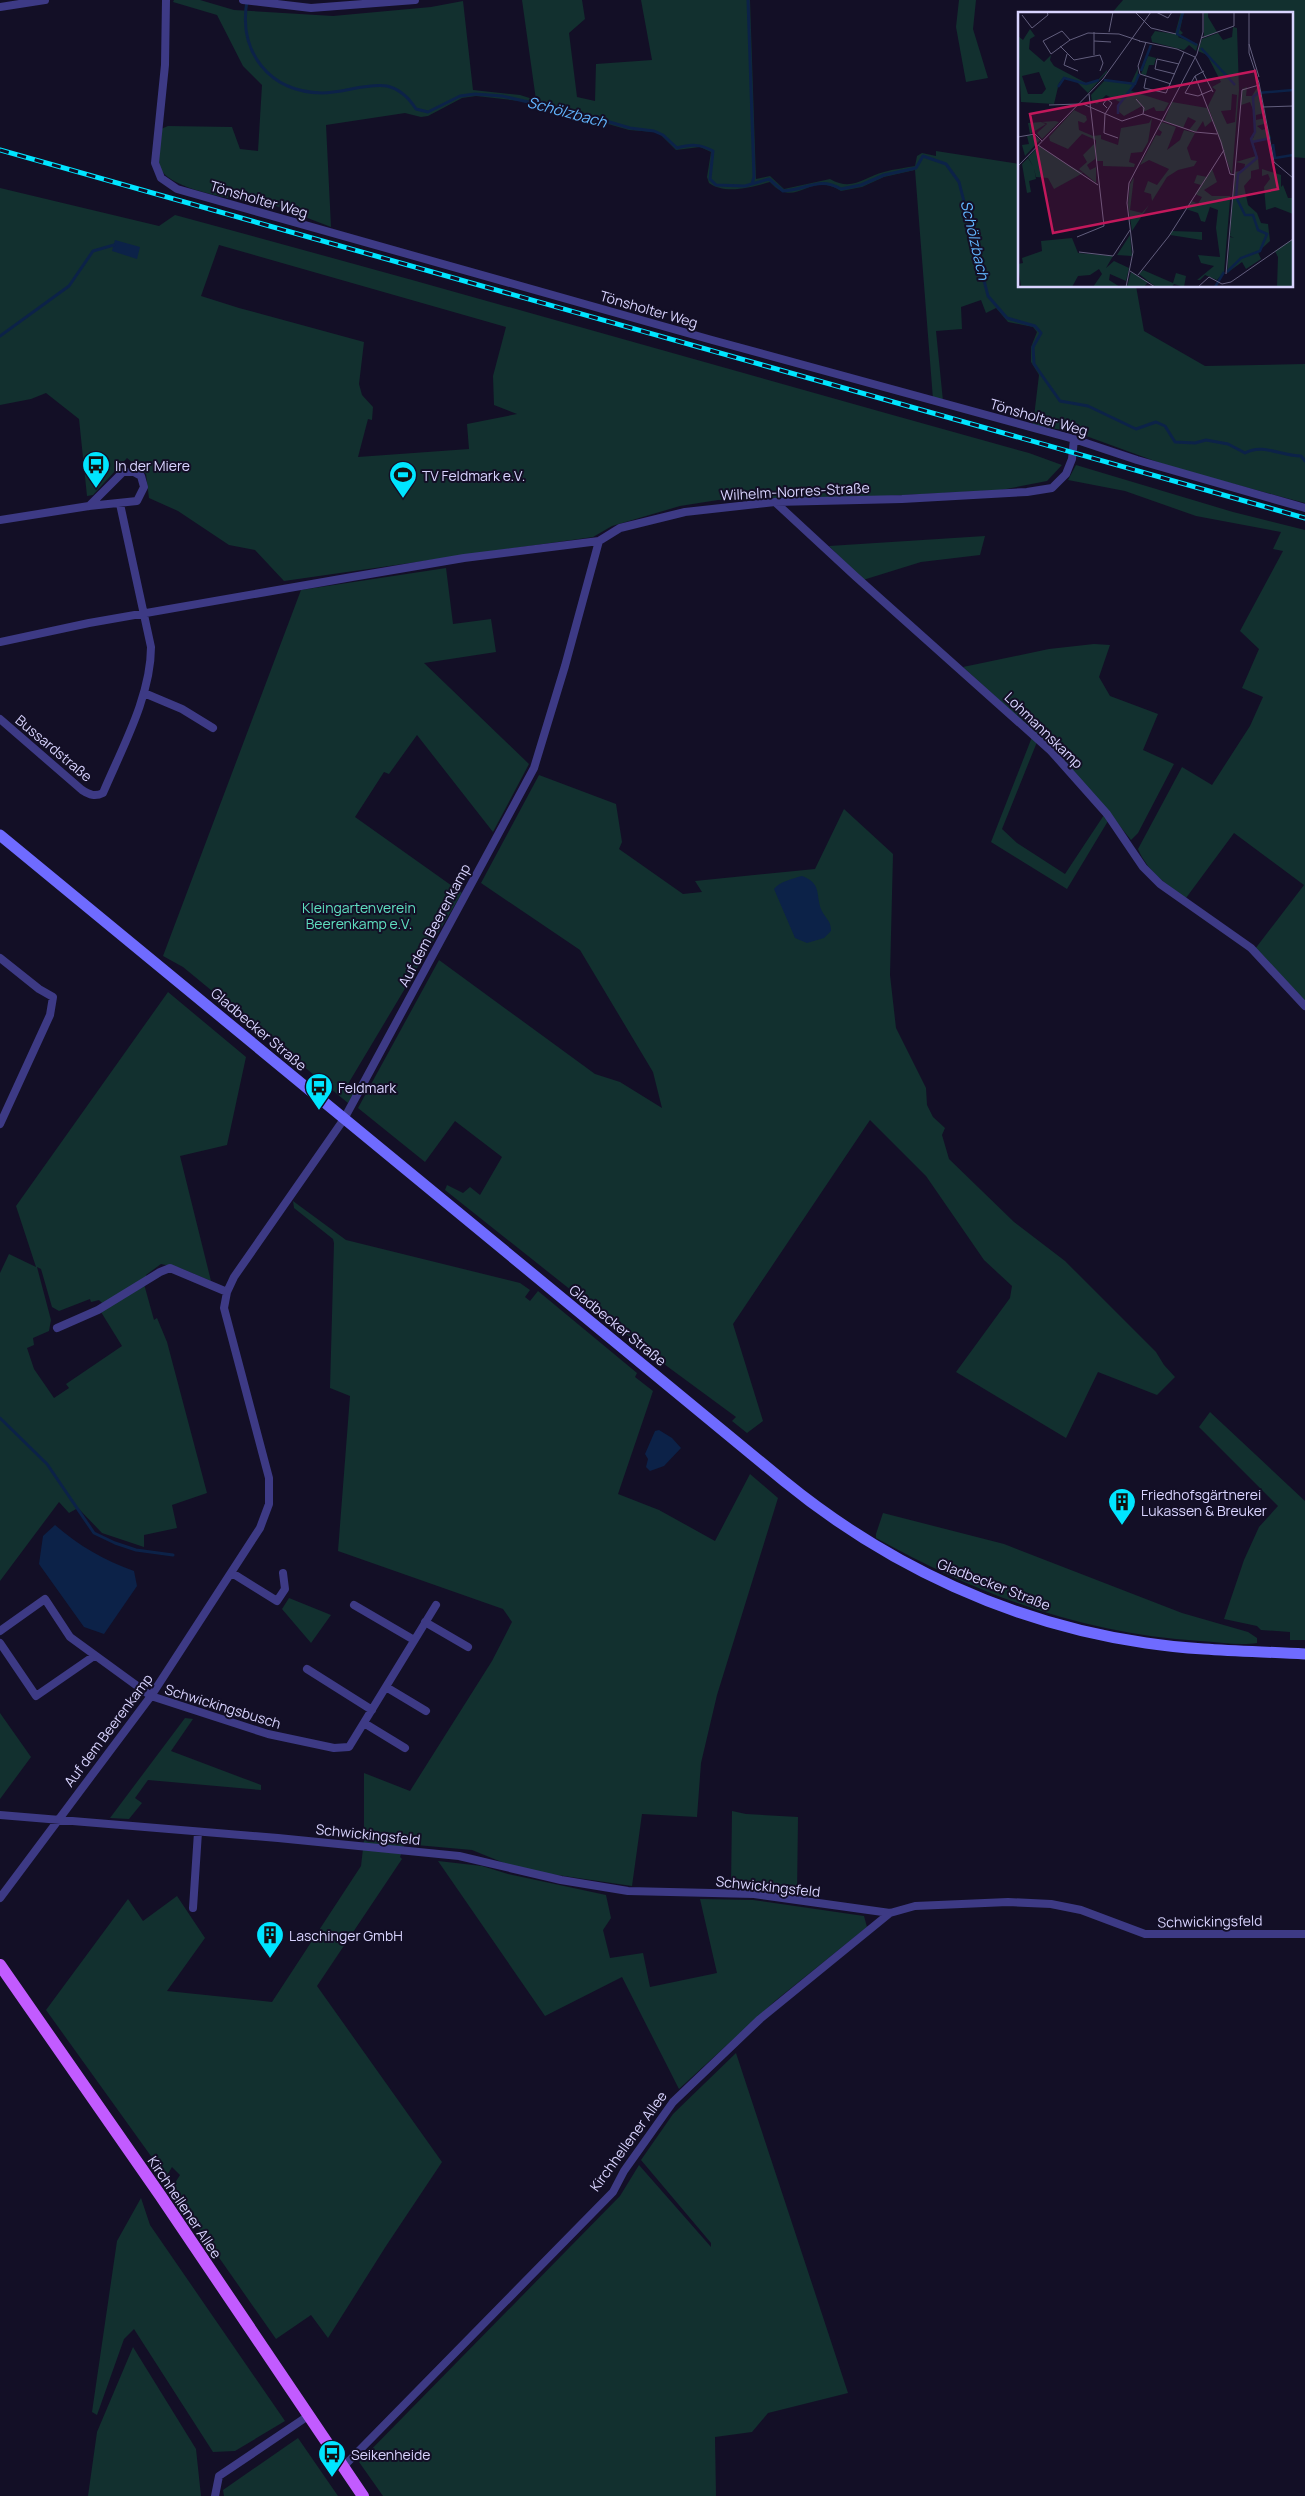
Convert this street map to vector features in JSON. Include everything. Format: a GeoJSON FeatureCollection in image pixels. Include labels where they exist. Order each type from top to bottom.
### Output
{"type":"FeatureCollection","features":[{"type":"Feature","properties":{"kind":"main road","name":"Gladbecker Straße"},"geometry":{"type":"LineString","coordinates":[[0,834],[813,1505],[870,1544],[940,1582],[1006,1608],[1071,1628],[1145,1643],[1193,1648],[1305,1654]]}},
{"type":"Feature","properties":{"kind":"main road","name":"Kirchhellener Allee"},"geometry":{"type":"LineString","coordinates":[[0,1965],[160,2195],[363,2496]]}},
{"type":"Feature","properties":{"kind":"street"},"geometry":{"type":"LineString","coordinates":[[0,7],[45,0]]}},
{"type":"Feature","properties":{"kind":"street","name":"Tönsholter Weg"},"geometry":{"type":"LineString","coordinates":[[166,0],[165,65],[155,163],[161,178],[177,188],[712,340],[1074,439],[1136,460],[1305,508]]}},
{"type":"Feature","properties":{"kind":"street"},"geometry":{"type":"LineString","coordinates":[[243,0],[312,8],[410,0]]}},
{"type":"Feature","properties":{"kind":"street","name":"Wilhelm-Norres-Straße"},"geometry":{"type":"LineString","coordinates":[[142,613],[464,558],[599,541],[620,528],[684,512],[775,502],[1027,492],[1052,488],[1066,474],[1072,459],[1074,439]]}},
{"type":"Feature","properties":{"kind":"street"},"geometry":{"type":"LineString","coordinates":[[0,520],[89,506],[137,501],[144,486],[141,476],[134,472],[124,472],[89,506]]}},
{"type":"Feature","properties":{"kind":"street","name":"Lohmannskamp"},"geometry":{"type":"LineString","coordinates":[[775,502],[1051,751],[1107,814],[1143,866],[1160,884],[1180,900],[1245,943],[1305,1006]]}},
{"type":"Feature","properties":{"kind":"street","name":"Bussardstraße"},"geometry":{"type":"LineString","coordinates":[[0,719],[82,790],[98,796],[103,793],[144,693],[151,667],[151,647],[142,613],[120,504]]}},
{"type":"Feature","properties":{"kind":"street","name":"Auf dem Beerenkamp"},"geometry":{"type":"LineString","coordinates":[[0,1898],[150,1696],[260,1528],[269,1504],[269,1478],[224,1308],[227,1292],[234,1277],[344,1119],[534,768],[559,688],[599,541]]}},
{"type":"Feature","properties":{"kind":"street"},"geometry":{"type":"LineString","coordinates":[[0,642],[142,613]]}},
{"type":"Feature","properties":{"kind":"street"},"geometry":{"type":"LineString","coordinates":[[144,693],[182,709],[213,728]]}},
{"type":"Feature","properties":{"kind":"street"},"geometry":{"type":"LineString","coordinates":[[0,958],[39,989],[53,997],[50,1015],[0,1124]]}},
{"type":"Feature","properties":{"kind":"street"},"geometry":{"type":"LineString","coordinates":[[57,1328],[98,1310],[160,1272],[170,1268],[227,1292]]}},
{"type":"Feature","properties":{"kind":"street"},"geometry":{"type":"LineString","coordinates":[[232,1573],[277,1601],[286,1589],[283,1573]]}},
{"type":"Feature","properties":{"kind":"street"},"geometry":{"type":"LineString","coordinates":[[0,1631],[45,1599],[70,1637],[150,1696]]}},
{"type":"Feature","properties":{"kind":"street"},"geometry":{"type":"LineString","coordinates":[[354,1605],[414,1640]]}},
{"type":"Feature","properties":{"kind":"street","name":"Schwickingsbusch"},"geometry":{"type":"LineString","coordinates":[[150,1696],[242,1727],[334,1748],[349,1748],[436,1605]]}},
{"type":"Feature","properties":{"kind":"street"},"geometry":{"type":"LineString","coordinates":[[425,1622],[468,1647]]}},
{"type":"Feature","properties":{"kind":"street"},"geometry":{"type":"LineString","coordinates":[[0,1643],[36,1696],[94,1656]]}},
{"type":"Feature","properties":{"kind":"street"},"geometry":{"type":"LineString","coordinates":[[308,1669],[372,1710]]}},
{"type":"Feature","properties":{"kind":"street"},"geometry":{"type":"LineString","coordinates":[[386,1687],[426,1711]]}},
{"type":"Feature","properties":{"kind":"street"},"geometry":{"type":"LineString","coordinates":[[364,1723],[405,1748]]}},
{"type":"Feature","properties":{"kind":"street","name":"Schwickingsfeld"},"geometry":{"type":"LineString","coordinates":[[0,1815],[459,1856],[561,1880],[628,1891],[754,1894],[890,1913],[915,1906],[1016,1902],[1051,1904],[1081,1910],[1144,1934],[1305,1934]]}},
{"type":"Feature","properties":{"kind":"street"},"geometry":{"type":"LineString","coordinates":[[194,1908],[198,1832]]}},
{"type":"Feature","properties":{"kind":"street","name":"Kirchhellener Allee"},"geometry":{"type":"LineString","coordinates":[[343,2467],[613,2192],[624,2171],[673,2102],[760,2019],[890,1913]]}},
{"type":"Feature","properties":{"kind":"street"},"geometry":{"type":"LineString","coordinates":[[215,2496],[220,2476],[308,2416]]}},
{"type":"Feature","properties":{"kind":"green space"},"geometry":{"type":"Polygon","coordinates":[[[174,0],[200,0],[234,10],[333,16],[431,7],[463,1],[473,90],[520,95],[536,100],[522,0],[582,0],[585,19],[569,33],[577,97],[595,101],[596,64],[652,60],[641,0],[750,0],[756,179],[770,176],[784,189],[830,179],[838,183],[852,184],[884,172],[915,166],[917,156],[922,153],[936,156],[936,151],[1018,164],[1018,288],[1136,288],[1144,331],[1205,366],[1305,364],[1305,503],[1174,468],[1075,432],[1033,425],[1039,375],[1031,362],[1031,347],[1037,332],[1033,327],[1008,322],[996,308],[986,313],[981,300],[961,307],[962,329],[936,331],[943,401],[933,399],[915,170],[884,177],[862,187],[841,191],[830,186],[820,185],[788,193],[779,190],[770,182],[739,189],[723,189],[709,183],[707,177],[711,152],[700,147],[676,150],[661,135],[654,132],[629,130],[608,124],[582,123],[567,118],[555,110],[520,101],[476,96],[462,98],[428,116],[421,117],[405,113],[326,125],[331,227],[258,199],[257,204],[217,196],[185,186],[172,180],[163,172],[158,163],[161,129],[168,126],[232,127],[240,149],[258,151],[262,85],[243,66],[217,15],[173,2],[174,0]]]}},
{"type":"Feature","properties":{"kind":"green space"},"geometry":{"type":"Polygon","coordinates":[[[959,0],[976,0],[973,29],[988,78],[966,82],[956,27],[959,0]]]}},
{"type":"Feature","properties":{"kind":"green space"},"geometry":{"type":"Polygon","coordinates":[[[1123,0],[1305,0],[1305,158],[1292,157],[1292,12],[1113,12],[1123,0]]]}},
{"type":"Feature","properties":{"kind":"green space"},"geometry":{"type":"Polygon","coordinates":[[[0,188],[159,226],[175,215],[1029,453],[1062,465],[1047,481],[1001,490],[865,497],[718,500],[680,506],[612,526],[593,537],[284,581],[255,550],[229,545],[178,511],[149,498],[146,474],[127,458],[93,495],[87,496],[79,419],[46,393],[31,399],[0,405],[0,188]],[[219,245],[201,296],[364,342],[359,384],[362,395],[373,407],[372,420],[368,419],[358,457],[469,449],[467,424],[517,414],[494,405],[493,376],[506,327],[219,245]]]}},
{"type":"Feature","properties":{"kind":"green space"},"geometry":{"type":"Polygon","coordinates":[[[1076,465],[1233,512],[1305,530],[1305,1001],[1255,949],[1304,885],[1234,833],[1186,898],[1152,871],[1138,849],[1182,767],[1212,785],[1250,726],[1263,697],[1242,688],[1259,649],[1240,631],[1283,551],[1273,549],[1281,532],[1196,516],[1125,491],[1068,480],[1076,465]]]}},
{"type":"Feature","properties":{"kind":"green space"},"geometry":{"type":"Polygon","coordinates":[[[985,536],[980,555],[921,562],[863,580],[829,546],[985,536]]]}},
{"type":"Feature","properties":{"kind":"green space","name":"Kleingartenverein Beerenkamp e.V."},"geometry":{"type":"Polygon","coordinates":[[[446,568],[453,624],[491,619],[496,652],[424,663],[529,764],[493,832],[417,735],[389,774],[384,772],[355,817],[462,893],[348,1084],[355,1092],[348,1103],[183,967],[163,956],[301,590],[446,568]]]}},
{"type":"Feature","properties":{"kind":"green space"},"geometry":{"type":"Polygon","coordinates":[[[1094,644],[1110,645],[1099,677],[1110,696],[1158,714],[1143,750],[1174,764],[1138,833],[1131,840],[1107,810],[1044,741],[963,667],[1049,649],[1094,644]]]}},
{"type":"Feature","properties":{"kind":"green space"},"geometry":{"type":"Polygon","coordinates":[[[1032,737],[1037,742],[1002,829],[1017,843],[1065,874],[1104,815],[1108,821],[1067,889],[991,842],[1032,737]]]}},
{"type":"Feature","properties":{"kind":"green space"},"geometry":{"type":"Polygon","coordinates":[[[539,775],[616,804],[622,842],[619,849],[683,894],[702,892],[695,881],[815,869],[844,809],[893,854],[890,975],[896,1028],[926,1088],[927,1105],[933,1117],[945,1128],[942,1135],[949,1159],[1014,1222],[1065,1261],[1156,1352],[1175,1377],[1157,1395],[1098,1372],[1066,1438],[956,1372],[1010,1298],[1012,1286],[984,1260],[926,1176],[870,1120],[733,1324],[763,1421],[747,1433],[732,1421],[736,1417],[664,1364],[445,1190],[447,1185],[463,1193],[470,1187],[480,1195],[502,1157],[455,1121],[425,1162],[358,1108],[439,960],[595,1074],[620,1082],[662,1108],[653,1072],[580,950],[481,883],[539,775]]]}},
{"type":"Feature","properties":{"kind":"green space"},"geometry":{"type":"Polygon","coordinates":[[[168,992],[246,1057],[227,1145],[180,1156],[211,1281],[180,1268],[161,1264],[146,1275],[146,1277],[103,1304],[99,1300],[91,1302],[90,1299],[59,1311],[52,1307],[41,1269],[37,1267],[51,1320],[49,1331],[33,1338],[34,1345],[27,1348],[34,1369],[54,1398],[69,1388],[66,1384],[122,1346],[101,1312],[144,1284],[154,1320],[157,1318],[167,1342],[207,1493],[172,1505],[177,1528],[144,1535],[144,1547],[102,1533],[78,1508],[69,1513],[59,1502],[0,1581],[0,1273],[9,1254],[36,1267],[16,1206],[168,992]]]}},
{"type":"Feature","properties":{"kind":"green space"},"geometry":{"type":"Polygon","coordinates":[[[293,1201],[346,1240],[520,1283],[530,1290],[525,1297],[530,1301],[538,1291],[637,1373],[635,1377],[653,1391],[618,1494],[659,1510],[715,1541],[750,1474],[778,1498],[717,1695],[701,1763],[697,1817],[642,1814],[632,1886],[537,1872],[509,1865],[472,1850],[405,1844],[400,1857],[402,1859],[317,1986],[442,2162],[328,2338],[311,2315],[276,2339],[171,2189],[180,2175],[172,2167],[166,2177],[46,2010],[128,1899],[143,1921],[177,1896],[205,1938],[167,1991],[272,2002],[361,1866],[364,1840],[364,1773],[410,1791],[492,1661],[512,1622],[503,1609],[338,1551],[350,1396],[330,1388],[334,1243],[333,1239],[294,1208],[293,1201]]]}},
{"type":"Feature","properties":{"kind":"green space"},"geometry":{"type":"Polygon","coordinates":[[[1210,1412],[1305,1501],[1305,1640],[1290,1640],[1290,1632],[1261,1630],[1257,1626],[1224,1619],[1244,1560],[1259,1527],[1278,1506],[1199,1427],[1210,1412]]]}},
{"type":"Feature","properties":{"kind":"green space"},"geometry":{"type":"Polygon","coordinates":[[[883,1513],[1004,1544],[1182,1613],[1248,1632],[1257,1638],[1257,1643],[1236,1644],[1156,1637],[1114,1630],[1032,1608],[953,1577],[876,1538],[883,1513]]]}},
{"type":"Feature","properties":{"kind":"green space"},"geometry":{"type":"Polygon","coordinates":[[[289,1598],[331,1615],[311,1643],[282,1609],[289,1598]]]}},
{"type":"Feature","properties":{"kind":"green space"},"geometry":{"type":"Polygon","coordinates":[[[0,1713],[31,1757],[0,1799],[0,1713]]]}},
{"type":"Feature","properties":{"kind":"green space"},"geometry":{"type":"Polygon","coordinates":[[[185,1718],[193,1719],[171,1751],[261,1785],[261,1790],[148,1780],[135,1798],[142,1803],[129,1819],[110,1818],[185,1718]]]}},
{"type":"Feature","properties":{"kind":"green space"},"geometry":{"type":"Polygon","coordinates":[[[732,1811],[746,1814],[798,1817],[797,1895],[731,1887],[732,1811]]]}},
{"type":"Feature","properties":{"kind":"green space"},"geometry":{"type":"Polygon","coordinates":[[[438,1861],[482,1866],[508,1874],[606,1895],[611,1918],[603,1930],[610,1958],[643,1953],[650,1987],[717,1973],[700,1899],[753,1900],[864,1916],[867,1927],[775,2001],[679,2089],[622,1977],[545,2016],[438,1861]]]}},
{"type":"Feature","properties":{"kind":"green space"},"geometry":{"type":"Polygon","coordinates":[[[736,2053],[848,2393],[768,2413],[752,2432],[715,2437],[716,2496],[383,2496],[359,2462],[620,2196],[639,2165],[711,2247],[711,2243],[641,2160],[673,2114],[736,2053]]]}},
{"type":"Feature","properties":{"kind":"green space"},"geometry":{"type":"Polygon","coordinates":[[[141,2198],[150,2225],[285,2421],[235,2451],[213,2452],[134,2329],[124,2339],[97,2415],[92,2412],[117,2241],[141,2198]]]}},
{"type":"Feature","properties":{"kind":"green space"},"geometry":{"type":"Polygon","coordinates":[[[133,2347],[196,2449],[201,2496],[88,2496],[97,2432],[133,2347]]]}},
{"type":"Feature","properties":{"kind":"green space"},"geometry":{"type":"Polygon","coordinates":[[[298,2438],[338,2496],[224,2496],[223,2490],[298,2438]]]}},
{"type":"Feature","properties":{"kind":"water"},"geometry":{"type":"Polygon","coordinates":[[[115,240],[140,247],[137,259],[112,251],[115,240]]]}},
{"type":"Feature","properties":{"kind":"water"},"geometry":{"type":"Polygon","coordinates":[[[802,876],[809,879],[816,887],[820,907],[831,928],[831,931],[824,938],[807,943],[795,938],[774,889],[783,882],[802,876]]]}},
{"type":"Feature","properties":{"kind":"water"},"geometry":{"type":"Polygon","coordinates":[[[659,1430],[672,1438],[681,1448],[664,1466],[650,1471],[646,1467],[648,1459],[645,1454],[655,1431],[659,1430]]]}},
{"type":"Feature","properties":{"kind":"water"},"geometry":{"type":"Polygon","coordinates":[[[55,1525],[73,1540],[92,1552],[134,1571],[137,1586],[104,1634],[84,1627],[39,1564],[43,1536],[55,1525]]]}},
{"type":"Feature","properties":{"kind":"waterway"},"geometry":{"type":"LineString","coordinates":[[748,0],[754,177],[752,184]]}},
{"type":"Feature","properties":{"kind":"waterway","name":"Schölzbach"},"geometry":{"type":"LineString","coordinates":[[247,1],[245,20],[247,37],[261,66],[273,77],[303,91],[330,93],[379,85],[387,86],[396,89],[404,95],[416,109],[428,112],[460,96],[475,94],[502,96],[555,108],[569,116],[606,121],[630,128],[654,131],[663,135],[677,148],[695,145],[713,151],[710,179],[716,185],[745,186],[769,179],[783,191],[819,184],[833,185],[841,189],[861,185],[884,175],[916,168],[923,156],[946,164],[959,182],[988,296],[1007,318],[1035,326],[1041,333],[1033,347],[1034,364],[1060,401],[1088,406],[1136,429],[1156,422],[1165,426],[1175,442],[1195,443],[1206,440],[1228,444],[1245,453],[1259,449],[1301,456],[1305,461]]}},
{"type":"Feature","properties":{"kind":"waterway","name":"Schölzbach"},"geometry":{"type":"LineString","coordinates":[[0,336],[69,286],[93,251],[114,245]]}},
{"type":"Feature","properties":{"kind":"waterway"},"geometry":{"type":"LineString","coordinates":[[0,1418],[47,1464],[94,1533],[136,1550],[173,1555]]}},
{"type":"Feature","properties":{"kind":"railway"},"geometry":{"type":"LineString","coordinates":[[0,150],[1305,518]]}},
{"type":"Feature","properties":{"kind":"place","name":"In der Miere"},"geometry":{"type":"Point","coordinates":[96,489]}},
{"type":"Feature","properties":{"kind":"place","name":"TV Feldmark e.V."},"geometry":{"type":"Point","coordinates":[403,499]}},
{"type":"Feature","properties":{"kind":"place","name":"Feldmark"},"geometry":{"type":"Point","coordinates":[319,1111]}},
{"type":"Feature","properties":{"kind":"place","name":"Friedhofsgärtnerei Lukassen & Breuker"},"geometry":{"type":"Point","coordinates":[1122,1526]}},
{"type":"Feature","properties":{"kind":"place","name":"Laschinger GmbH"},"geometry":{"type":"Point","coordinates":[270,1959]}},
{"type":"Feature","properties":{"kind":"place","name":"Seikenheide"},"geometry":{"type":"Point","coordinates":[332,2478]}}]}
